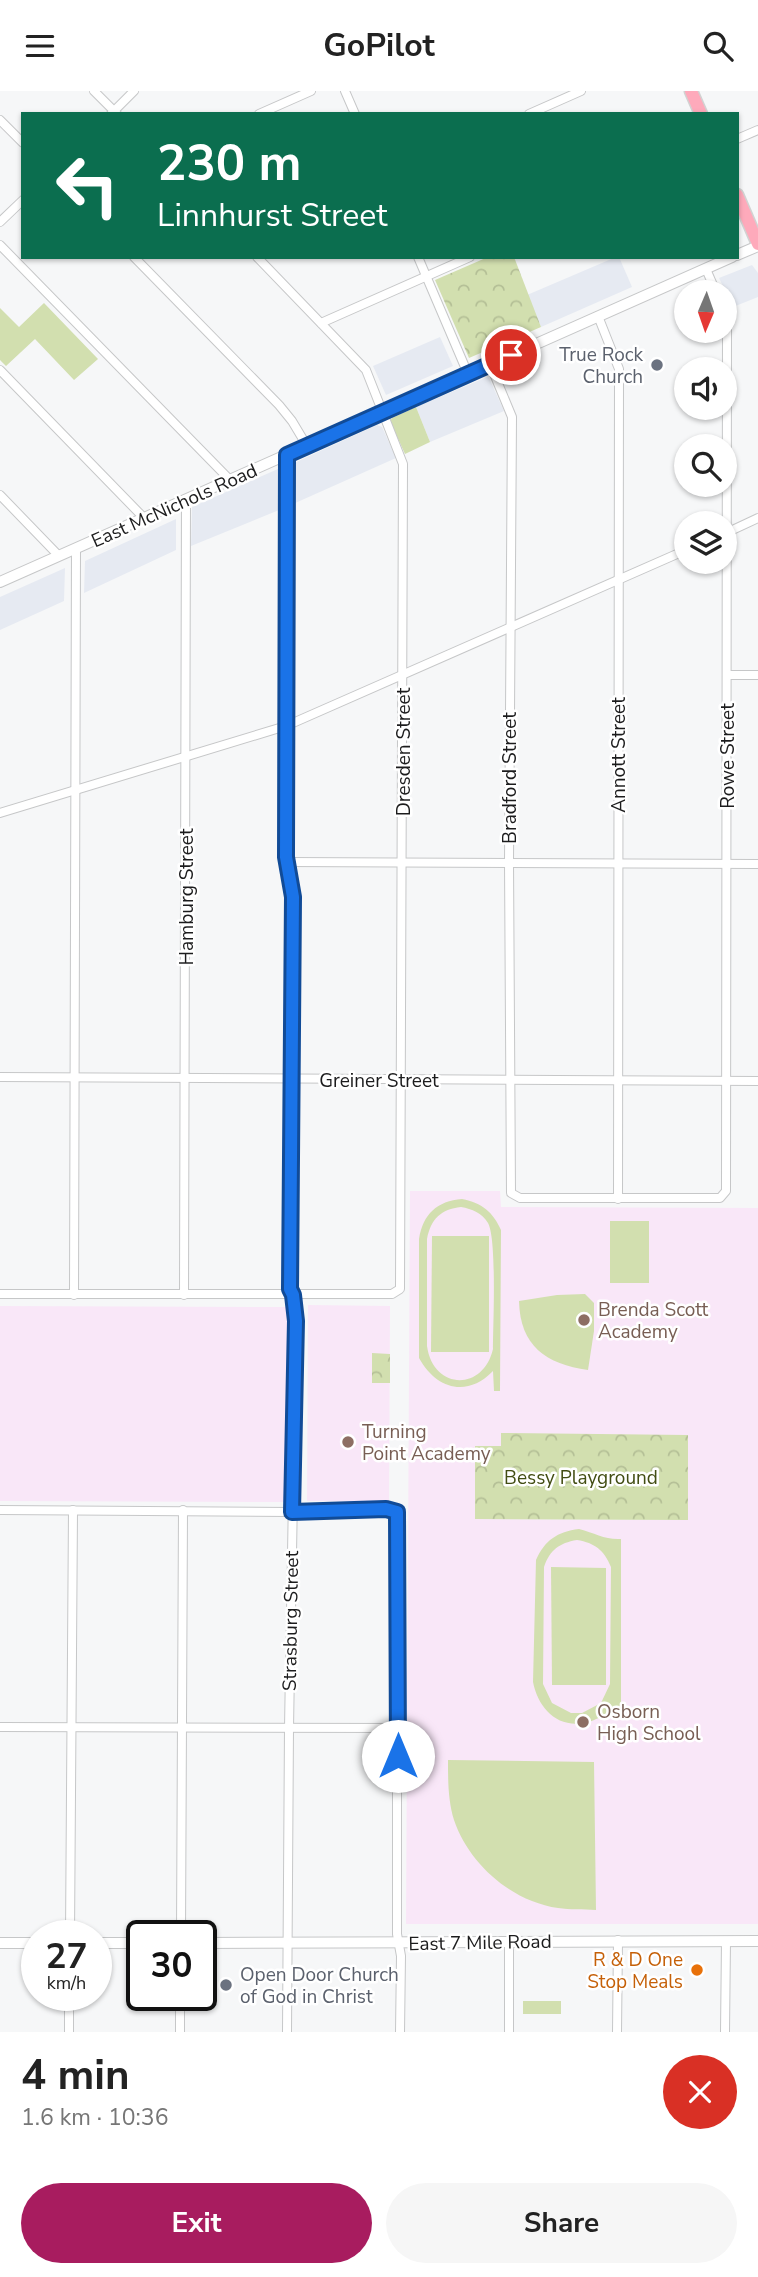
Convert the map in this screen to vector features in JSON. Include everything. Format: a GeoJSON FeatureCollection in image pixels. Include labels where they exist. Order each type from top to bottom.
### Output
{"type":"FeatureCollection","features":[{"type":"Feature","properties":{"kind":"main road"},"geometry":{"type":"LineString","coordinates":[[691,91],[700,112]]}},
{"type":"Feature","properties":{"kind":"main road"},"geometry":{"type":"LineString","coordinates":[[739,200],[758,245]]}},
{"type":"Feature","properties":{"kind":"street"},"geometry":{"type":"LineString","coordinates":[[94,91],[113,112]]}},
{"type":"Feature","properties":{"kind":"street"},"geometry":{"type":"LineString","coordinates":[[115,112],[134,91]]}},
{"type":"Feature","properties":{"kind":"street"},"geometry":{"type":"LineString","coordinates":[[264,112],[311,91]]}},
{"type":"Feature","properties":{"kind":"street"},"geometry":{"type":"LineString","coordinates":[[345,91],[354,112]]}},
{"type":"Feature","properties":{"kind":"street"},"geometry":{"type":"LineString","coordinates":[[534,112],[581,91]]}},
{"type":"Feature","properties":{"kind":"street"},"geometry":{"type":"LineString","coordinates":[[0,120],[21,141]]}},
{"type":"Feature","properties":{"kind":"street"},"geometry":{"type":"LineString","coordinates":[[739,138],[758,130]]}},
{"type":"Feature","properties":{"kind":"street"},"geometry":{"type":"LineString","coordinates":[[0,222],[21,202]]}},
{"type":"Feature","properties":{"kind":"street"},"geometry":{"type":"LineString","coordinates":[[0,245],[230,480]]}},
{"type":"Feature","properties":{"kind":"street"},"geometry":{"type":"LineString","coordinates":[[739,254],[758,245]]}},
{"type":"Feature","properties":{"kind":"street"},"geometry":{"type":"LineString","coordinates":[[136,259],[279,405],[307,446]]}},
{"type":"Feature","properties":{"kind":"street","name":"Dresden Street"},"geometry":{"type":"LineString","coordinates":[[259,259],[366,369],[403,464],[401,1285],[398,1291],[392,1294],[293,1295]]}},
{"type":"Feature","properties":{"kind":"street"},"geometry":{"type":"LineString","coordinates":[[419,259],[468,374]]}},
{"type":"Feature","properties":{"kind":"street"},"geometry":{"type":"LineString","coordinates":[[321,323],[466,259]]}},
{"type":"Feature","properties":{"kind":"street","name":"East McNichols Road"},"geometry":{"type":"LineString","coordinates":[[0,582],[728,259]]}},
{"type":"Feature","properties":{"kind":"street"},"geometry":{"type":"LineString","coordinates":[[706,269],[711,280]]}},
{"type":"Feature","properties":{"kind":"street","name":"Annott Street"},"geometry":{"type":"LineString","coordinates":[[598,317],[620,369],[618,1199]]}},
{"type":"Feature","properties":{"kind":"street","name":"Rowe Street"},"geometry":{"type":"LineString","coordinates":[[726,511],[727,343]]}},
{"type":"Feature","properties":{"kind":"street","name":"Bradford Street"},"geometry":{"type":"LineString","coordinates":[[490,364],[512,417],[509,862],[511,1190],[513,1195],[520,1198],[618,1199]]}},
{"type":"Feature","properties":{"kind":"street"},"geometry":{"type":"LineString","coordinates":[[0,370],[144,518]]}},
{"type":"Feature","properties":{"kind":"street","name":"Strasburg Street"},"geometry":{"type":"LineString","coordinates":[[287,455],[287,862],[293,897],[290,1289],[296,1321],[287,2032]]}},
{"type":"Feature","properties":{"kind":"street"},"geometry":{"type":"LineString","coordinates":[[0,495],[59,556]]}},
{"type":"Feature","properties":{"kind":"street","name":"Hamburg Street"},"geometry":{"type":"LineString","coordinates":[[184,1294],[186,499]]}},
{"type":"Feature","properties":{"kind":"street"},"geometry":{"type":"LineString","coordinates":[[737,528],[758,518]]}},
{"type":"Feature","properties":{"kind":"street"},"geometry":{"type":"LineString","coordinates":[[74,1295],[76,548]]}},
{"type":"Feature","properties":{"kind":"street"},"geometry":{"type":"LineString","coordinates":[[0,813],[286,726],[674,555]]}},
{"type":"Feature","properties":{"kind":"street","name":"Rowe Street"},"geometry":{"type":"LineString","coordinates":[[618,1199],[716,1199],[722,1197],[726,1191],[726,574]]}},
{"type":"Feature","properties":{"kind":"street"},"geometry":{"type":"LineString","coordinates":[[727,675],[758,675]]}},
{"type":"Feature","properties":{"kind":"street"},"geometry":{"type":"LineString","coordinates":[[287,862],[758,864]]}},
{"type":"Feature","properties":{"kind":"street","name":"Greiner Street"},"geometry":{"type":"LineString","coordinates":[[0,1077],[758,1081]]}},
{"type":"Feature","properties":{"kind":"street"},"geometry":{"type":"LineString","coordinates":[[0,1294],[293,1295]]}},
{"type":"Feature","properties":{"kind":"street"},"geometry":{"type":"LineString","coordinates":[[0,1510],[292,1512],[386,1509],[397,1512],[397,1894],[400,2032]]}},
{"type":"Feature","properties":{"kind":"street"},"geometry":{"type":"LineString","coordinates":[[70,1920],[73,1510]]}},
{"type":"Feature","properties":{"kind":"street"},"geometry":{"type":"LineString","coordinates":[[181,1920],[183,1510]]}},
{"type":"Feature","properties":{"kind":"street"},"geometry":{"type":"LineString","coordinates":[[0,1727],[398,1728]]}},
{"type":"Feature","properties":{"kind":"street"},"geometry":{"type":"LineString","coordinates":[[617,2032],[618,1940]]}},
{"type":"Feature","properties":{"kind":"street"},"geometry":{"type":"LineString","coordinates":[[725,2032],[726,1941]]}},
{"type":"Feature","properties":{"kind":"street","name":"East 7 Mile Road"},"geometry":{"type":"LineString","coordinates":[[217,1943],[758,1941]]}},
{"type":"Feature","properties":{"kind":"street"},"geometry":{"type":"LineString","coordinates":[[509,1942],[509,2032]]}},
{"type":"Feature","properties":{"kind":"street"},"geometry":{"type":"LineString","coordinates":[[0,1943],[21,1943]]}},
{"type":"Feature","properties":{"kind":"street"},"geometry":{"type":"LineString","coordinates":[[69,2011],[69,2032]]}},
{"type":"Feature","properties":{"kind":"street"},"geometry":{"type":"LineString","coordinates":[[180,2011],[180,2032]]}},
{"type":"Feature","properties":{"kind":"shaded area"},"geometry":{"type":"Polygon","coordinates":[[[611,259],[620,259],[632,287],[541,327],[527,295],[611,259]]]}},
{"type":"Feature","properties":{"kind":"shaded area"},"geometry":{"type":"Polygon","coordinates":[[[752,265],[758,273],[758,297],[737,305],[737,280],[719,278],[752,265]]]}},
{"type":"Feature","properties":{"kind":"shaded area"},"geometry":{"type":"Polygon","coordinates":[[[440,337],[453,366],[386,395],[373,366],[440,337]]]}},
{"type":"Feature","properties":{"kind":"shaded area"},"geometry":{"type":"Polygon","coordinates":[[[487,377],[504,411],[430,442],[416,407],[487,377]]]}},
{"type":"Feature","properties":{"kind":"shaded area"},"geometry":{"type":"Polygon","coordinates":[[[377,425],[382,427],[396,458],[293,504],[294,463],[377,425]]]}},
{"type":"Feature","properties":{"kind":"shaded area"},"geometry":{"type":"Polygon","coordinates":[[[278,469],[284,474],[284,508],[191,546],[192,507],[278,469]]]}},
{"type":"Feature","properties":{"kind":"shaded area"},"geometry":{"type":"Polygon","coordinates":[[[176,519],[176,550],[84,593],[85,561],[176,519]]]}},
{"type":"Feature","properties":{"kind":"shaded area"},"geometry":{"type":"Polygon","coordinates":[[[65,568],[64,601],[0,630],[0,597],[65,568]]]}},
{"type":"Feature","properties":{"kind":"shaded area"},"geometry":{"type":"Polygon","coordinates":[[[410,1191],[500,1191],[501,1207],[758,1208],[758,1924],[406,1924],[410,1191]],[[502,1433],[501,1446],[475,1446],[475,1519],[688,1520],[502,1433]]]}},
{"type":"Feature","properties":{"kind":"shaded area","name":"Turning Point Academy"},"geometry":{"type":"Polygon","coordinates":[[[308,1305],[390,1306],[389,1502],[307,1501],[308,1305]]]}},
{"type":"Feature","properties":{"kind":"shaded area"},"geometry":{"type":"Polygon","coordinates":[[[0,1306],[289,1307],[288,1502],[0,1501],[0,1306]]]}},
{"type":"Feature","properties":{"kind":"green space"},"geometry":{"type":"Polygon","coordinates":[[[483,259],[515,259],[541,327],[469,358],[435,280],[483,259]]]}},
{"type":"Feature","properties":{"kind":"green space"},"geometry":{"type":"Polygon","coordinates":[[[44,303],[98,359],[74,380],[35,339],[6,366],[0,360],[0,308],[19,327],[44,303]]]}},
{"type":"Feature","properties":{"kind":"green space"},"geometry":{"type":"Polygon","coordinates":[[[416,407],[430,442],[405,454],[390,421],[416,407]]]}},
{"type":"Feature","properties":{"kind":"green space"},"geometry":{"type":"Polygon","coordinates":[[[462,1199],[481,1206],[490,1213],[501,1230],[500,1391],[494,1391],[493,1371],[473,1385],[453,1386],[434,1377],[419,1358],[419,1239],[424,1222],[433,1210],[453,1200],[462,1199]],[[461,1207],[438,1216],[427,1239],[427,1346],[431,1361],[438,1371],[448,1378],[458,1380],[469,1379],[479,1373],[488,1363],[493,1349],[494,1264],[491,1232],[483,1217],[461,1207]]]}},
{"type":"Feature","properties":{"kind":"green space"},"geometry":{"type":"Polygon","coordinates":[[[610,1221],[649,1221],[649,1283],[610,1283],[610,1221]]]}},
{"type":"Feature","properties":{"kind":"green space"},"geometry":{"type":"Polygon","coordinates":[[[432,1236],[489,1236],[489,1352],[431,1352],[432,1236]]]}},
{"type":"Feature","properties":{"kind":"green space"},"geometry":{"type":"Polygon","coordinates":[[[585,1294],[594,1303],[594,1331],[588,1370],[560,1363],[538,1350],[524,1330],[519,1301],[585,1294]]]}},
{"type":"Feature","properties":{"kind":"green space"},"geometry":{"type":"Polygon","coordinates":[[[372,1353],[390,1354],[390,1383],[372,1383],[372,1353]]]}},
{"type":"Feature","properties":{"kind":"green space","name":"Bessy Playground"},"geometry":{"type":"Polygon","coordinates":[[[501,1433],[688,1435],[688,1520],[475,1519],[475,1446],[501,1446],[501,1433]]]}},
{"type":"Feature","properties":{"kind":"green space"},"geometry":{"type":"Polygon","coordinates":[[[579,1529],[621,1539],[621,1713],[574,1724],[550,1714],[539,1700],[533,1682],[536,1560],[548,1542],[571,1530],[579,1529]],[[583,1541],[560,1545],[549,1556],[544,1567],[543,1684],[552,1703],[571,1713],[582,1713],[601,1703],[610,1684],[611,1567],[598,1548],[583,1541]]]}},
{"type":"Feature","properties":{"kind":"green space"},"geometry":{"type":"Polygon","coordinates":[[[551,1567],[606,1568],[606,1685],[552,1685],[551,1567]]]}},
{"type":"Feature","properties":{"kind":"green space"},"geometry":{"type":"Polygon","coordinates":[[[448,1760],[594,1762],[596,1910],[563,1909],[541,1904],[508,1889],[481,1865],[461,1836],[454,1820],[449,1798],[448,1760]]]}},
{"type":"Feature","properties":{"kind":"green space"},"geometry":{"type":"Polygon","coordinates":[[[523,2001],[561,2001],[561,2014],[523,2014],[523,2001]]]}},
{"type":"Feature","properties":{"kind":"place","name":"True Rock Church"},"geometry":{"type":"Point","coordinates":[657,365]}},
{"type":"Feature","properties":{"kind":"place","name":"Brenda Scott Academy"},"geometry":{"type":"Point","coordinates":[584,1320]}},
{"type":"Feature","properties":{"kind":"place","name":"Turning Point Academy"},"geometry":{"type":"Point","coordinates":[348,1442]}},
{"type":"Feature","properties":{"kind":"place","name":"Osborn High School"},"geometry":{"type":"Point","coordinates":[583,1722]}},
{"type":"Feature","properties":{"kind":"place","name":"R & D One Stop Meals"},"geometry":{"type":"Point","coordinates":[697,1970]}},
{"type":"Feature","properties":{"kind":"place","name":"Open Door Church of God in Christ"},"geometry":{"type":"Point","coordinates":[226,1985]}},
{"type":"Feature","properties":{"kind":"route"},"geometry":{"type":"LineString","coordinates":[[398,1756],[397,1512],[386,1509],[292,1512],[296,1321],[290,1289],[293,897],[286,857],[287,455],[511,355]]}}]}
